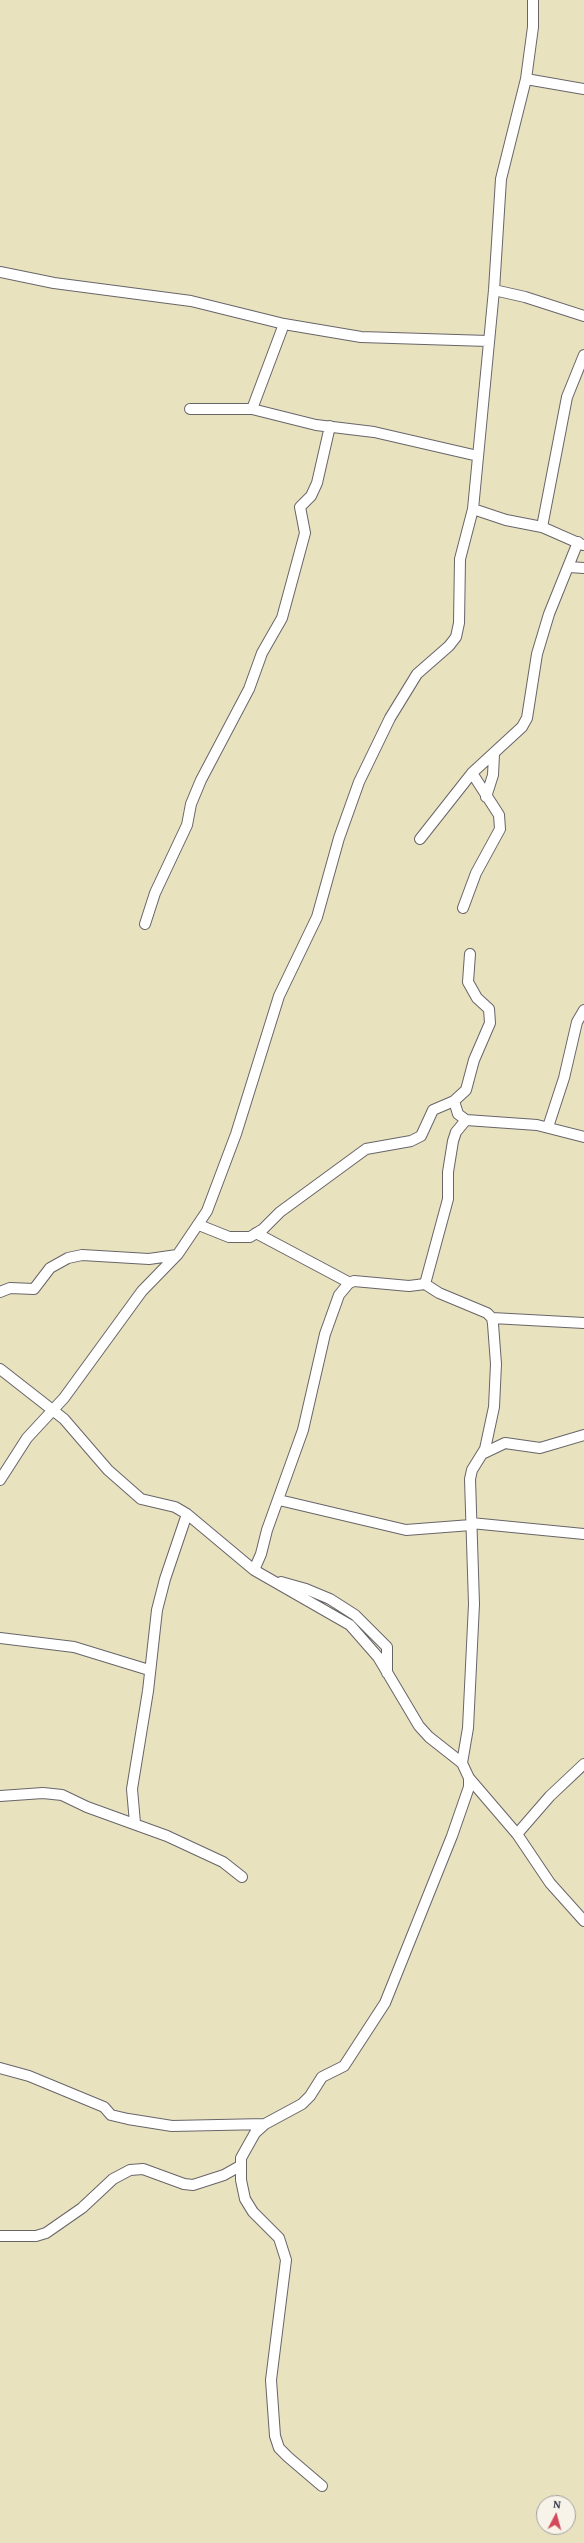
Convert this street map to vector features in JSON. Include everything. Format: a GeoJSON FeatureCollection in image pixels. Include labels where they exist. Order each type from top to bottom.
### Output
{"type":"FeatureCollection","features":[{"type":"Feature","properties":{"kind":"street"},"geometry":{"type":"LineString","coordinates":[[0,1480],[27,1438],[53,1410],[142,1291],[178,1254],[207,1211],[236,1134],[279,996],[317,917],[339,838],[359,782],[390,718],[417,674],[449,646],[456,637],[459,623],[460,559],[474,509],[488,341],[494,290],[501,179],[526,79],[533,27],[533,0]]}},
{"type":"Feature","properties":{"kind":"street"},"geometry":{"type":"LineString","coordinates":[[526,79],[584,89]]}},
{"type":"Feature","properties":{"kind":"street"},"geometry":{"type":"LineString","coordinates":[[0,272],[54,283],[191,301],[284,324],[361,337],[488,341]]}},
{"type":"Feature","properties":{"kind":"street"},"geometry":{"type":"LineString","coordinates":[[494,290],[525,297],[584,316]]}},
{"type":"Feature","properties":{"kind":"street"},"geometry":{"type":"LineString","coordinates":[[252,409],[284,324]]}},
{"type":"Feature","properties":{"kind":"street"},"geometry":{"type":"LineString","coordinates":[[542,527],[566,397],[584,355]]}},
{"type":"Feature","properties":{"kind":"street"},"geometry":{"type":"LineString","coordinates":[[190,409],[252,409],[330,426],[374,432],[478,456]]}},
{"type":"Feature","properties":{"kind":"street"},"geometry":{"type":"LineString","coordinates":[[145,924],[155,893],[187,825],[192,804],[201,780],[249,689],[262,653],[282,618],[305,533],[300,507],[314,491],[330,426]]}},
{"type":"Feature","properties":{"kind":"street"},"geometry":{"type":"LineString","coordinates":[[420,839],[472,773],[517,734],[527,718],[537,654],[556,594],[581,544],[542,527],[474,509]]}},
{"type":"Feature","properties":{"kind":"street"},"geometry":{"type":"LineString","coordinates":[[569,567],[584,568]]}},
{"type":"Feature","properties":{"kind":"street"},"geometry":{"type":"LineString","coordinates":[[486,797],[493,775],[494,754]]}},
{"type":"Feature","properties":{"kind":"street"},"geometry":{"type":"LineString","coordinates":[[463,908],[476,873],[500,829],[499,815],[486,797],[472,773]]}},
{"type":"Feature","properties":{"kind":"street"},"geometry":{"type":"LineString","coordinates":[[199,1225],[229,1237],[241,1238],[256,1233],[280,1212],[366,1149],[411,1141],[420,1136],[433,1110],[454,1101],[466,1090],[474,1060],[492,1017],[490,1009],[477,998],[468,982],[470,954]]}},
{"type":"Feature","properties":{"kind":"street"},"geometry":{"type":"LineString","coordinates":[[548,1127],[564,1078],[577,1022],[584,1010]]}},
{"type":"Feature","properties":{"kind":"street"},"geometry":{"type":"LineString","coordinates":[[454,1101],[458,1114],[466,1120],[548,1127],[584,1137]]}},
{"type":"Feature","properties":{"kind":"street"},"geometry":{"type":"LineString","coordinates":[[425,1284],[448,1199],[448,1172],[453,1141],[456,1132],[466,1120]]}},
{"type":"Feature","properties":{"kind":"street"},"geometry":{"type":"LineString","coordinates":[[256,1233],[350,1283],[366,1282],[409,1286],[425,1284],[492,1318],[584,1323]]}},
{"type":"Feature","properties":{"kind":"street"},"geometry":{"type":"LineString","coordinates":[[0,1292],[10,1288],[34,1288],[50,1268],[68,1258],[82,1255],[149,1260],[178,1254]]}},
{"type":"Feature","properties":{"kind":"street"},"geometry":{"type":"LineString","coordinates":[[254,1570],[302,1430],[325,1334],[339,1295],[350,1283]]}},
{"type":"Feature","properties":{"kind":"street"},"geometry":{"type":"LineString","coordinates":[[462,1763],[468,1728],[474,1619],[474,1552],[471,1524],[470,1474],[482,1454],[496,1392],[492,1318]]}},
{"type":"Feature","properties":{"kind":"street"},"geometry":{"type":"LineString","coordinates":[[0,1369],[53,1410],[71,1426],[108,1470],[141,1499],[175,1507],[187,1514],[254,1570],[328,1610],[350,1625],[378,1657],[419,1726],[429,1737],[462,1763],[469,1778],[517,1834],[550,1883],[584,1921]]}},
{"type":"Feature","properties":{"kind":"street"},"geometry":{"type":"LineString","coordinates":[[482,1454],[505,1443],[540,1448],[584,1435]]}},
{"type":"Feature","properties":{"kind":"street"},"geometry":{"type":"LineString","coordinates":[[279,1500],[406,1530],[471,1524],[584,1534]]}},
{"type":"Feature","properties":{"kind":"street"},"geometry":{"type":"LineString","coordinates":[[135,1823],[132,1789],[149,1670],[163,1588],[187,1514]]}},
{"type":"Feature","properties":{"kind":"street"},"geometry":{"type":"LineString","coordinates":[[0,1638],[74,1646],[149,1670]]}},
{"type":"Feature","properties":{"kind":"street"},"geometry":{"type":"LineString","coordinates":[[517,1834],[550,1796],[584,1764]]}},
{"type":"Feature","properties":{"kind":"street"},"geometry":{"type":"LineString","coordinates":[[322,2486],[279,2448],[275,2436],[271,2380],[286,2260],[279,2238],[253,2212],[245,2199],[240,2166],[244,2150],[256,2132],[265,2124],[302,2104],[310,2096],[322,2077],[344,2066],[385,2003],[452,1836],[469,1788],[469,1778]]}},
{"type":"Feature","properties":{"kind":"street"},"geometry":{"type":"LineString","coordinates":[[0,1796],[55,1793],[87,1807],[135,1823],[223,1862],[242,1878]]}},
{"type":"Feature","properties":{"kind":"street"},"geometry":{"type":"LineString","coordinates":[[0,2068],[29,2076],[104,2107],[111,2115],[128,2119],[172,2126],[265,2124]]}},
{"type":"Feature","properties":{"kind":"street"},"geometry":{"type":"LineString","coordinates":[[0,2236],[36,2236],[46,2234],[82,2208],[113,2179],[130,2170],[143,2169],[184,2184],[194,2185],[224,2175],[240,2166]]}}]}
